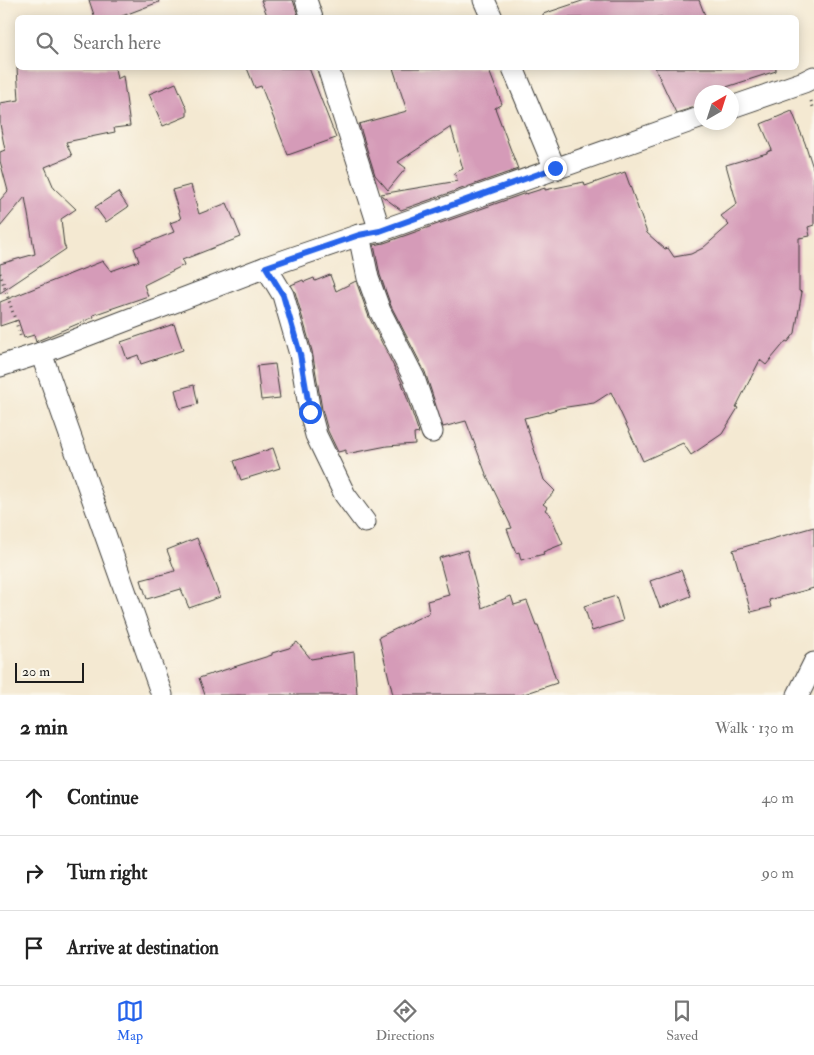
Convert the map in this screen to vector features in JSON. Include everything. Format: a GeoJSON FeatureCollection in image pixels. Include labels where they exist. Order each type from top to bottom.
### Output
{"type":"FeatureCollection","features":[{"type":"Feature","properties":{"kind":"street"},"geometry":{"type":"LineString","coordinates":[[306,0],[311,15]]}},
{"type":"Feature","properties":{"kind":"street"},"geometry":{"type":"LineString","coordinates":[[484,0],[491,15]]}},
{"type":"Feature","properties":{"kind":"street"},"geometry":{"type":"LineString","coordinates":[[329,70],[380,231]]}},
{"type":"Feature","properties":{"kind":"street"},"geometry":{"type":"LineString","coordinates":[[513,70],[555,168]]}},
{"type":"Feature","properties":{"kind":"street"},"geometry":{"type":"LineString","coordinates":[[739,105],[814,77]]}},
{"type":"Feature","properties":{"kind":"street"},"geometry":{"type":"LineString","coordinates":[[0,366],[41,353],[266,267],[359,235],[380,231],[694,120]]}},
{"type":"Feature","properties":{"kind":"street"},"geometry":{"type":"LineString","coordinates":[[359,235],[368,278],[377,302],[414,378],[432,432]]}},
{"type":"Feature","properties":{"kind":"street"},"geometry":{"type":"LineString","coordinates":[[266,267],[283,295],[300,354],[310,412],[316,434],[346,496],[365,522]]}},
{"type":"Feature","properties":{"kind":"street"},"geometry":{"type":"LineString","coordinates":[[41,353],[162,695]]}},
{"type":"Feature","properties":{"kind":"street"},"geometry":{"type":"LineString","coordinates":[[798,695],[814,663]]}},
{"type":"Feature","properties":{"kind":"path"},"geometry":{"type":"LineString","coordinates":[[0,272],[23,344],[41,353]]}},
{"type":"Feature","properties":{"kind":"building"},"geometry":{"type":"Polygon","coordinates":[[[89,0],[158,0],[159,2],[125,15],[94,15],[89,0]]]}},
{"type":"Feature","properties":{"kind":"building"},"geometry":{"type":"Polygon","coordinates":[[[261,0],[293,0],[298,15],[267,15],[261,0]]]}},
{"type":"Feature","properties":{"kind":"building"},"geometry":{"type":"Polygon","coordinates":[[[585,0],[699,0],[705,15],[543,15],[585,0]]]}},
{"type":"Feature","properties":{"kind":"building"},"geometry":{"type":"Polygon","coordinates":[[[17,70],[115,70],[117,79],[123,76],[130,126],[114,128],[115,132],[66,142],[72,156],[45,167],[54,188],[76,209],[61,219],[66,249],[0,293],[0,264],[35,254],[25,197],[0,227],[0,200],[8,191],[0,161],[0,152],[5,150],[0,124],[0,103],[19,100],[17,70]]]}},
{"type":"Feature","properties":{"kind":"building"},"geometry":{"type":"Polygon","coordinates":[[[248,70],[310,70],[336,138],[288,155],[261,86],[255,88],[248,70]]]}},
{"type":"Feature","properties":{"kind":"building"},"geometry":{"type":"Polygon","coordinates":[[[394,70],[489,70],[502,104],[495,108],[518,169],[401,210],[381,194],[458,181],[454,173],[463,169],[451,127],[398,162],[406,168],[388,190],[375,175],[359,124],[407,111],[394,70]]]}},
{"type":"Feature","properties":{"kind":"building"},"geometry":{"type":"Polygon","coordinates":[[[656,70],[776,70],[733,85],[694,85],[694,107],[676,113],[656,70]]]}},
{"type":"Feature","properties":{"kind":"building"},"geometry":{"type":"Polygon","coordinates":[[[176,83],[187,109],[187,116],[163,126],[149,94],[176,83]]]}},
{"type":"Feature","properties":{"kind":"building"},"geometry":{"type":"Polygon","coordinates":[[[792,111],[814,171],[814,225],[808,227],[810,236],[799,238],[799,291],[802,292],[795,333],[766,365],[760,360],[736,407],[738,408],[722,434],[691,455],[683,443],[643,461],[611,392],[594,403],[560,408],[524,418],[544,480],[555,491],[543,504],[547,507],[545,510],[550,514],[563,544],[543,552],[544,554],[521,560],[519,552],[516,553],[507,529],[512,528],[486,474],[466,421],[443,427],[425,372],[391,306],[380,275],[374,245],[526,193],[584,182],[585,186],[625,172],[647,233],[665,249],[668,248],[674,257],[691,254],[703,248],[729,225],[721,216],[737,204],[726,165],[772,150],[761,124],[792,111]]]}},
{"type":"Feature","properties":{"kind":"building"},"geometry":{"type":"Polygon","coordinates":[[[191,185],[199,214],[227,203],[241,237],[182,260],[184,265],[144,285],[148,296],[93,315],[94,317],[36,342],[34,335],[24,338],[18,320],[0,326],[0,302],[103,261],[111,271],[139,261],[134,248],[174,232],[170,223],[181,219],[172,190],[191,185]]]}},
{"type":"Feature","properties":{"kind":"building"},"geometry":{"type":"Polygon","coordinates":[[[118,192],[128,207],[106,222],[95,207],[118,192]]]}},
{"type":"Feature","properties":{"kind":"building"},"geometry":{"type":"Polygon","coordinates":[[[330,275],[336,291],[356,281],[369,317],[402,383],[419,433],[414,434],[415,444],[387,446],[346,454],[346,450],[338,452],[328,431],[322,409],[312,351],[295,292],[291,285],[314,278],[315,281],[330,275]]]}},
{"type":"Feature","properties":{"kind":"building"},"geometry":{"type":"Polygon","coordinates":[[[174,324],[183,350],[141,364],[138,355],[127,359],[121,342],[174,324]]]}},
{"type":"Feature","properties":{"kind":"building"},"geometry":{"type":"Polygon","coordinates":[[[275,364],[280,398],[261,400],[257,366],[275,364]]]}},
{"type":"Feature","properties":{"kind":"building"},"geometry":{"type":"Polygon","coordinates":[[[194,385],[198,404],[180,409],[175,390],[194,385]]]}},
{"type":"Feature","properties":{"kind":"building"},"geometry":{"type":"Polygon","coordinates":[[[273,448],[280,468],[241,480],[234,461],[273,448]]]}},
{"type":"Feature","properties":{"kind":"building"},"geometry":{"type":"Polygon","coordinates":[[[814,527],[814,588],[769,600],[771,607],[751,612],[733,550],[814,527]]]}},
{"type":"Feature","properties":{"kind":"building"},"geometry":{"type":"Polygon","coordinates":[[[197,538],[220,597],[189,608],[181,589],[147,599],[141,580],[175,571],[167,550],[197,538]]]}},
{"type":"Feature","properties":{"kind":"building"},"geometry":{"type":"Polygon","coordinates":[[[467,550],[482,608],[511,596],[514,605],[527,601],[536,625],[538,625],[557,683],[521,695],[393,695],[379,637],[429,613],[427,601],[449,595],[439,558],[467,550]]]}},
{"type":"Feature","properties":{"kind":"building"},"geometry":{"type":"Polygon","coordinates":[[[681,570],[691,596],[660,608],[650,581],[681,570]]]}},
{"type":"Feature","properties":{"kind":"building"},"geometry":{"type":"Polygon","coordinates":[[[616,596],[623,621],[592,631],[584,606],[616,596]]]}},
{"type":"Feature","properties":{"kind":"building"},"geometry":{"type":"Polygon","coordinates":[[[297,642],[311,659],[354,652],[357,695],[205,695],[199,678],[272,655],[272,653],[289,648],[297,642]]]}},
{"type":"Feature","properties":{"kind":"route"},"geometry":{"type":"LineString","coordinates":[[310,412],[300,354],[283,295],[266,267],[359,235],[380,231],[555,168]]}}]}
